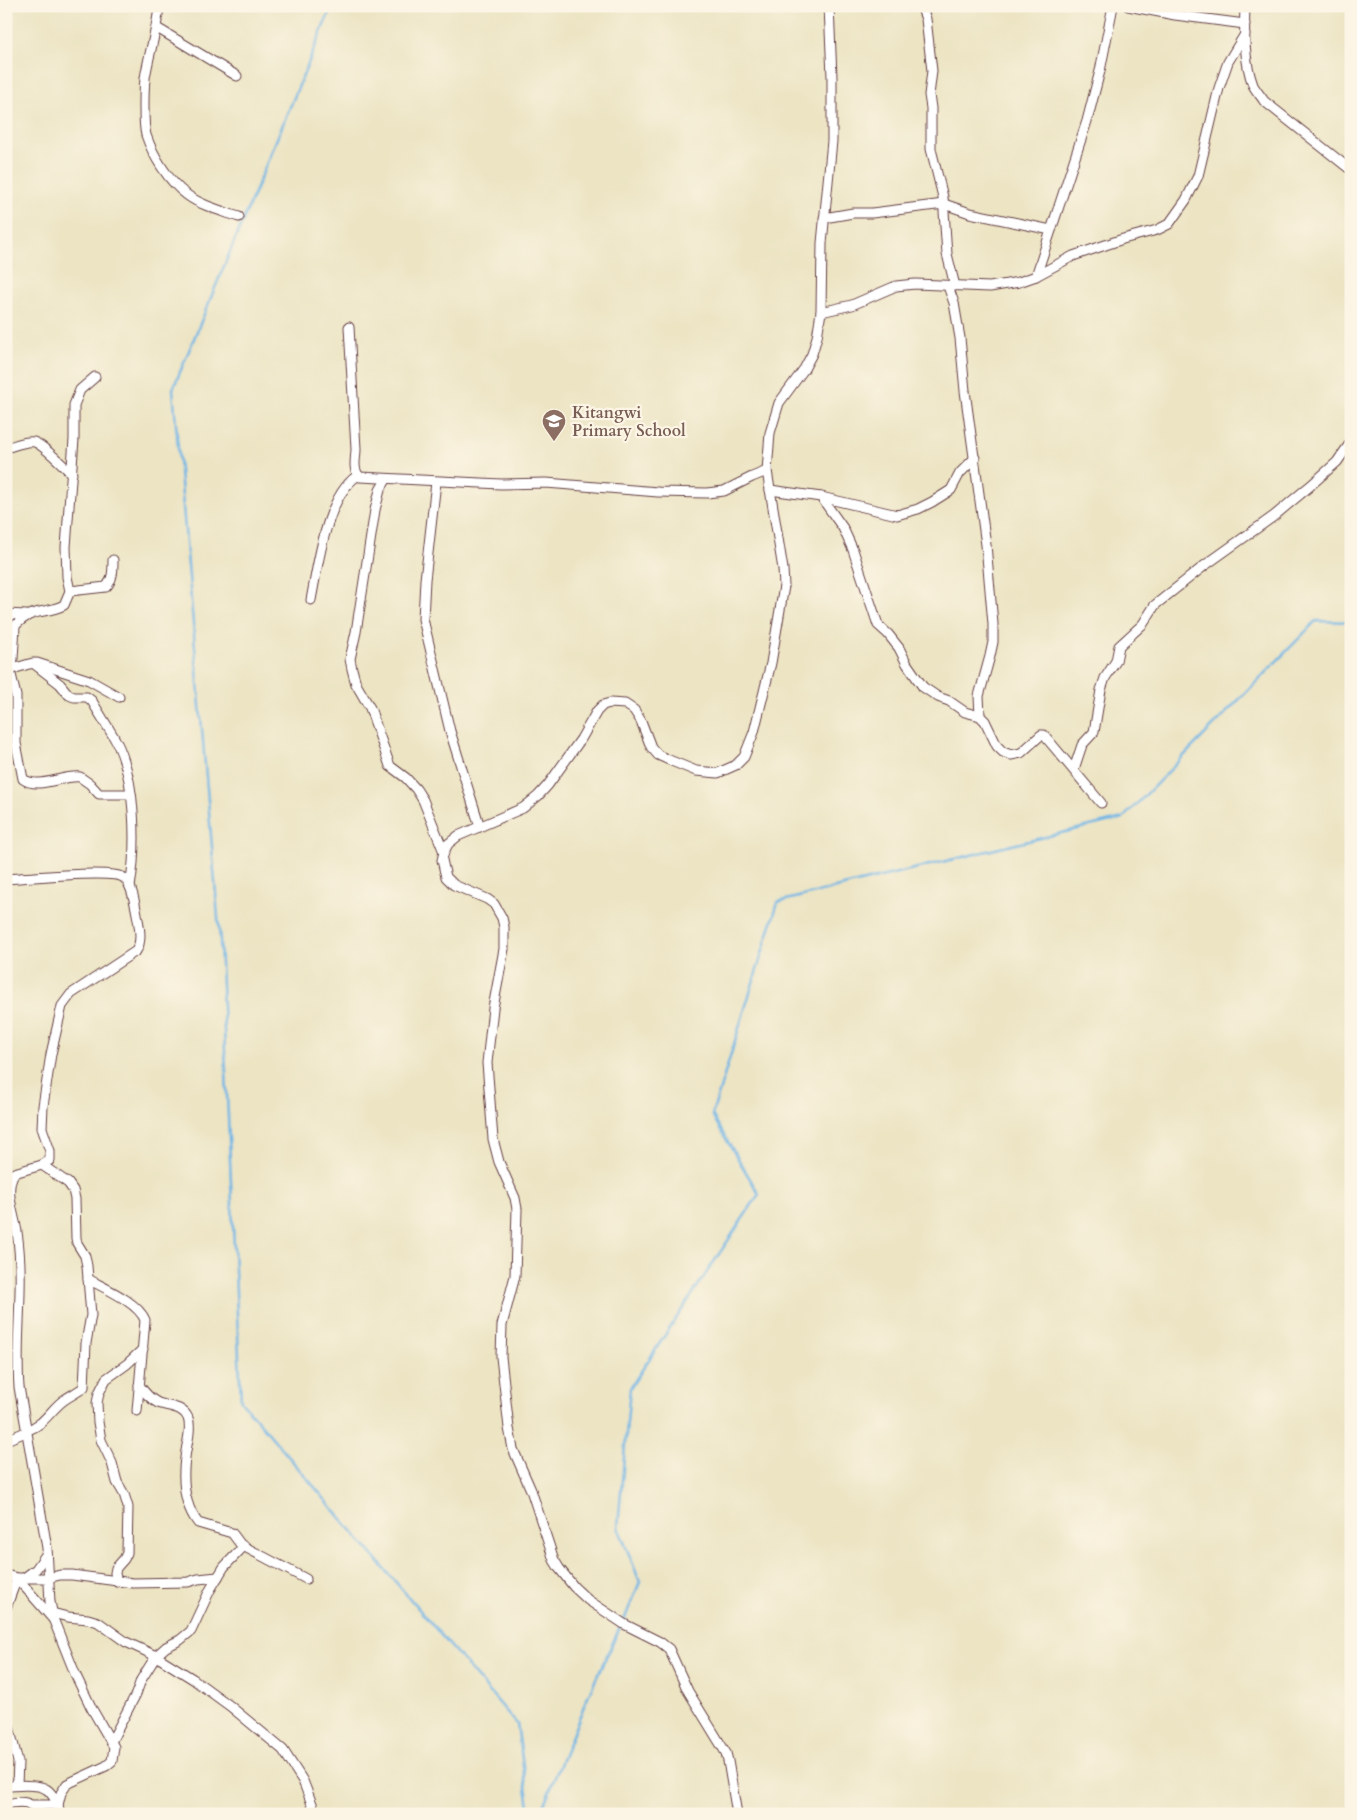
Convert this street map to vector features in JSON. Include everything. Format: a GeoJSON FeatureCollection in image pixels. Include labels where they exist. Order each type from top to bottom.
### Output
{"type":"FeatureCollection","features":[{"type":"Feature","properties":{"kind":"street"},"geometry":{"type":"LineString","coordinates":[[159,6],[157,28],[145,81],[146,133],[152,149],[176,186],[187,195],[202,203],[240,217]]}},
{"type":"Feature","properties":{"kind":"street"},"geometry":{"type":"LineString","coordinates":[[737,1814],[726,1753],[688,1691],[669,1649],[660,1642],[624,1624],[588,1600],[574,1587],[554,1560],[531,1490],[514,1448],[509,1428],[500,1357],[502,1325],[515,1276],[517,1209],[515,1198],[499,1162],[493,1139],[487,1064],[493,1008],[504,949],[504,927],[502,918],[494,904],[487,899],[454,885],[446,878],[442,860],[448,844],[458,836],[523,808],[538,796],[576,746],[597,711],[610,703],[625,704],[634,710],[641,721],[651,747],[658,755],[696,771],[718,773],[736,765],[744,757],[754,732],[771,662],[784,586],[783,568],[767,471],[770,433],[779,403],[804,370],[812,354],[821,312],[822,243],[832,141],[829,6]]}},
{"type":"Feature","properties":{"kind":"street"},"geometry":{"type":"LineString","coordinates":[[921,6],[926,19],[932,71],[929,95],[931,108],[931,149],[944,204],[947,254],[960,338],[987,553],[993,624],[993,642],[979,696],[980,716]]}},
{"type":"Feature","properties":{"kind":"street"},"geometry":{"type":"LineString","coordinates":[[1036,276],[1087,121],[1113,6]]}},
{"type":"Feature","properties":{"kind":"street"},"geometry":{"type":"LineString","coordinates":[[1128,6],[1183,16],[1245,24]]}},
{"type":"Feature","properties":{"kind":"street"},"geometry":{"type":"LineString","coordinates":[[1245,6],[1248,66],[1254,87],[1264,101],[1351,170]]}},
{"type":"Feature","properties":{"kind":"street"},"geometry":{"type":"LineString","coordinates":[[157,28],[237,76]]}},
{"type":"Feature","properties":{"kind":"street"},"geometry":{"type":"LineString","coordinates":[[821,312],[852,305],[896,286],[915,284],[990,287],[1019,282],[1036,276],[1073,256],[1157,230],[1169,224],[1186,200],[1198,176],[1219,88],[1228,62],[1246,34]]}},
{"type":"Feature","properties":{"kind":"street"},"geometry":{"type":"LineString","coordinates":[[824,218],[853,213],[872,213],[944,204],[970,213],[1051,230]]}},
{"type":"Feature","properties":{"kind":"street"},"geometry":{"type":"LineString","coordinates":[[349,327],[356,449],[355,468],[357,476]]}},
{"type":"Feature","properties":{"kind":"street"},"geometry":{"type":"LineString","coordinates":[[6,614],[26,615],[62,607],[70,591],[66,547],[72,474],[74,405],[80,390],[95,377]]}},
{"type":"Feature","properties":{"kind":"street"},"geometry":{"type":"LineString","coordinates":[[6,448],[34,442],[42,446],[72,474]]}},
{"type":"Feature","properties":{"kind":"street"},"geometry":{"type":"LineString","coordinates":[[1074,769],[1082,745],[1094,732],[1104,678],[1116,661],[1119,646],[1143,624],[1155,605],[1204,566],[1274,516],[1337,462],[1351,442]]}},
{"type":"Feature","properties":{"kind":"street"},"geometry":{"type":"LineString","coordinates":[[770,490],[822,497],[880,512],[897,515],[905,514],[932,502],[951,490],[957,477],[975,458]]}},
{"type":"Feature","properties":{"kind":"street"},"geometry":{"type":"LineString","coordinates":[[311,600],[321,544],[342,494],[349,481],[357,476],[386,480],[501,484],[538,483],[658,492],[707,493],[724,491],[767,471]]}},
{"type":"Feature","properties":{"kind":"street"},"geometry":{"type":"LineString","coordinates":[[386,480],[380,490],[375,510],[350,659],[356,684],[370,708],[390,766],[406,778],[423,800],[444,852]]}},
{"type":"Feature","properties":{"kind":"street"},"geometry":{"type":"LineString","coordinates":[[436,482],[425,580],[423,619],[450,731],[480,827]]}},
{"type":"Feature","properties":{"kind":"street"},"geometry":{"type":"LineString","coordinates":[[822,497],[843,528],[850,543],[878,625],[899,648],[907,664],[923,687],[965,712],[980,716],[985,721],[997,746],[1003,752],[1011,755],[1021,753],[1041,735],[1044,735],[1101,803]]}},
{"type":"Feature","properties":{"kind":"street"},"geometry":{"type":"LineString","coordinates":[[70,591],[106,587],[112,577],[113,560]]}},
{"type":"Feature","properties":{"kind":"street"},"geometry":{"type":"LineString","coordinates":[[26,615],[15,626],[13,659],[8,671],[16,696],[16,743],[24,779],[38,783],[80,777],[100,794],[131,794]]}},
{"type":"Feature","properties":{"kind":"street"},"geometry":{"type":"LineString","coordinates":[[8,671],[37,663],[89,680],[118,697]]}},
{"type":"Feature","properties":{"kind":"street"},"geometry":{"type":"LineString","coordinates":[[33,664],[60,684],[69,695],[87,697],[92,701],[116,742],[128,776],[131,794],[134,851],[130,887]]}},
{"type":"Feature","properties":{"kind":"street"},"geometry":{"type":"LineString","coordinates":[[6,879],[110,874],[123,876],[130,887],[137,912],[140,934],[139,947],[136,951],[71,994],[62,1006],[58,1016],[42,1118],[42,1128],[50,1156],[48,1162],[42,1166],[10,1173],[8,1190],[19,1244],[20,1309],[18,1365],[22,1408],[47,1553],[53,1617],[80,1684],[114,1747],[112,1761],[106,1766],[67,1784],[46,1788],[17,1784],[6,1787]]}},
{"type":"Feature","properties":{"kind":"street"},"geometry":{"type":"LineString","coordinates":[[6,1440],[40,1425],[55,1408],[84,1386],[86,1343],[91,1315],[85,1256],[76,1238],[76,1212],[73,1190],[68,1183],[42,1166]]}},
{"type":"Feature","properties":{"kind":"street"},"geometry":{"type":"LineString","coordinates":[[88,1279],[121,1297],[142,1313],[145,1320],[137,1411]]}},
{"type":"Feature","properties":{"kind":"street"},"geometry":{"type":"LineString","coordinates":[[117,1582],[116,1568],[124,1560],[127,1552],[128,1508],[124,1494],[117,1482],[112,1462],[101,1440],[96,1413],[97,1403],[99,1393],[106,1379],[127,1364],[143,1349]]}},
{"type":"Feature","properties":{"kind":"street"},"geometry":{"type":"LineString","coordinates":[[139,1385],[147,1396],[158,1403],[182,1410],[188,1419],[189,1436],[183,1480],[188,1503],[198,1523],[232,1533],[244,1546],[306,1579]]}},
{"type":"Feature","properties":{"kind":"street"},"geometry":{"type":"LineString","coordinates":[[111,1742],[136,1694],[141,1680],[156,1656],[166,1647],[180,1640],[191,1631],[224,1567],[244,1546]]}},
{"type":"Feature","properties":{"kind":"street"},"geometry":{"type":"LineString","coordinates":[[6,1608],[20,1578],[36,1570],[47,1553]]}},
{"type":"Feature","properties":{"kind":"street"},"geometry":{"type":"LineString","coordinates":[[6,1575],[20,1578],[48,1578],[72,1575],[117,1582],[182,1582],[218,1577]]}},
{"type":"Feature","properties":{"kind":"street"},"geometry":{"type":"LineString","coordinates":[[20,1578],[53,1617],[94,1620],[126,1642],[156,1656],[202,1685],[276,1743],[283,1750],[303,1781],[316,1814]]}},
{"type":"Feature","properties":{"kind":"street"},"geometry":{"type":"LineString","coordinates":[[6,1715],[18,1762],[17,1784]]}},
{"type":"Feature","properties":{"kind":"street"},"geometry":{"type":"LineString","coordinates":[[59,1810],[61,1793],[67,1784]]}},
{"type":"Feature","properties":{"kind":"street"},"geometry":{"type":"LineString","coordinates":[[46,1788],[53,1796],[59,1810]]}},
{"type":"Feature","properties":{"kind":"street"},"geometry":{"type":"LineString","coordinates":[[6,1804],[23,1802],[59,1810]]}},
{"type":"Feature","properties":{"kind":"street"},"geometry":{"type":"LineString","coordinates":[[33,1805],[43,1814]]}},
{"type":"Feature","properties":{"kind":"waterway"},"geometry":{"type":"LineString","coordinates":[[332,6],[173,389],[220,941],[241,1401],[517,1724],[530,1814]]}},
{"type":"Feature","properties":{"kind":"waterway"},"geometry":{"type":"LineString","coordinates":[[624,1620],[640,1582],[618,1527],[630,1388],[759,1194],[712,1115],[778,902],[1123,818],[1316,621],[1351,622]]}},
{"type":"Feature","properties":{"kind":"waterway"},"geometry":{"type":"LineString","coordinates":[[540,1814],[588,1696],[621,1625]]}},
{"type":"Feature","properties":{"kind":"place","name":"Kitangwi Primary School"},"geometry":{"type":"Point","coordinates":[554,442]}}]}
